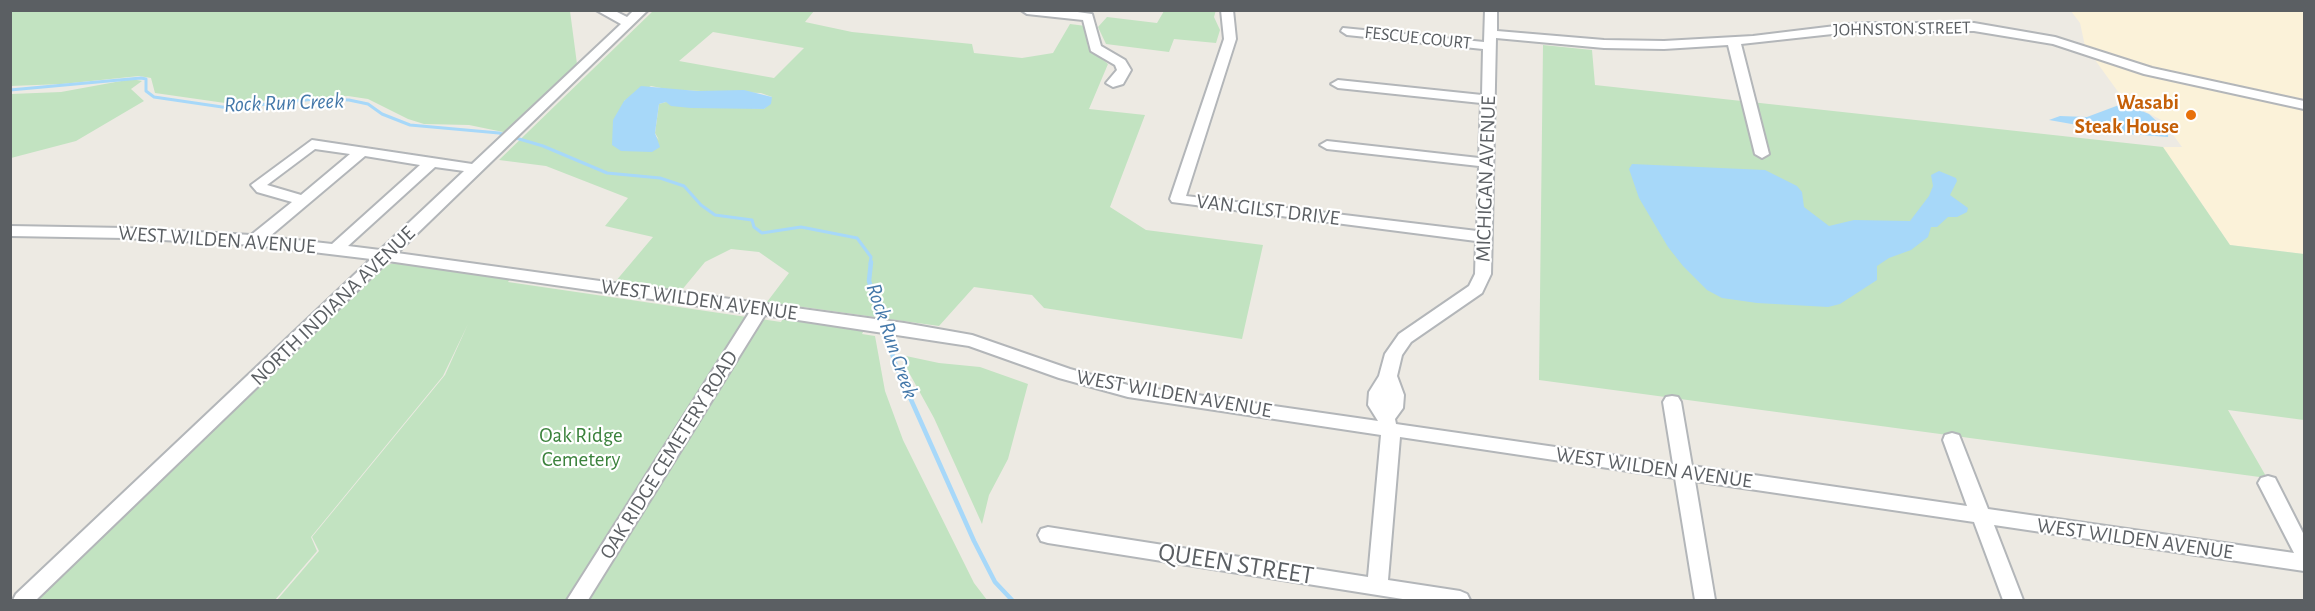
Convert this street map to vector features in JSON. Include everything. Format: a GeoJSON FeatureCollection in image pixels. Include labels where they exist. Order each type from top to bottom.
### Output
{"type":"FeatureCollection","features":[{"type":"Feature","properties":{"kind":"street"},"geometry":{"type":"LineString","coordinates":[[602,10],[629,23]]}},
{"type":"Feature","properties":{"kind":"street","name":"NORTH INDIANA AVENUE"},"geometry":{"type":"LineString","coordinates":[[24,600],[519,130],[642,10]]}},
{"type":"Feature","properties":{"kind":"street"},"geometry":{"type":"LineString","coordinates":[[1027,10],[1088,17],[1095,48],[1120,63],[1124,70],[1118,81],[1113,82]]}},
{"type":"Feature","properties":{"kind":"street","name":"VAN GILST DRIVE"},"geometry":{"type":"LineString","coordinates":[[1227,10],[1230,39],[1177,199],[1485,237]]}},
{"type":"Feature","properties":{"kind":"street","name":"MICHIGAN AVENUE"},"geometry":{"type":"LineString","coordinates":[[1377,587],[1391,440],[1387,424],[1394,408],[1395,394],[1388,376],[1394,354],[1405,338],[1476,289],[1483,274],[1491,10]]}},
{"type":"Feature","properties":{"kind":"street","name":"JOHNSTON STREET"},"geometry":{"type":"LineString","coordinates":[[1490,40],[1629,45],[1734,42],[1860,27],[1974,27],[2055,41],[2148,71],[2304,105]]}},
{"type":"Feature","properties":{"kind":"street","name":"FESCUE COURT"},"geometry":{"type":"LineString","coordinates":[[1347,31],[1490,40]]}},
{"type":"Feature","properties":{"kind":"street"},"geometry":{"type":"LineString","coordinates":[[1734,42],[1762,154]]}},
{"type":"Feature","properties":{"kind":"street"},"geometry":{"type":"LineString","coordinates":[[1338,84],[1489,100]]}},
{"type":"Feature","properties":{"kind":"street"},"geometry":{"type":"LineString","coordinates":[[304,200],[262,189],[258,185],[312,144],[477,169]]}},
{"type":"Feature","properties":{"kind":"street"},"geometry":{"type":"LineString","coordinates":[[1328,145],[1487,163]]}},
{"type":"Feature","properties":{"kind":"street"},"geometry":{"type":"LineString","coordinates":[[255,240],[363,151]]}},
{"type":"Feature","properties":{"kind":"street"},"geometry":{"type":"LineString","coordinates":[[335,249],[432,162]]}},
{"type":"Feature","properties":{"kind":"street","name":"WEST WILDEN AVENUE"},"geometry":{"type":"LineString","coordinates":[[10,231],[134,233],[255,240],[335,249],[904,329],[988,346],[1105,386],[1387,424],[1683,472],[2304,563]]}},
{"type":"Feature","properties":{"kind":"street","name":"OAK RIDGE CEMETERY ROAD"},"geometry":{"type":"LineString","coordinates":[[577,600],[760,309]]}},
{"type":"Feature","properties":{"kind":"street"},"geometry":{"type":"LineString","coordinates":[[1672,402],[1705,600]]}},
{"type":"Feature","properties":{"kind":"street"},"geometry":{"type":"LineString","coordinates":[[1952,440],[2013,600]]}},
{"type":"Feature","properties":{"kind":"street"},"geometry":{"type":"LineString","coordinates":[[2268,483],[2304,554]]}},
{"type":"Feature","properties":{"kind":"street","name":"QUEEN STREET"},"geometry":{"type":"LineString","coordinates":[[1048,535],[1460,600]]}},
{"type":"Feature","properties":{"kind":"shaded area"},"geometry":{"type":"Polygon","coordinates":[[[2071,11],[2304,11],[2304,254],[2230,245],[2163,147],[2182,147],[2163,121],[2124,100],[2085,46],[2080,23],[2071,11]]]}},
{"type":"Feature","properties":{"kind":"green space"},"geometry":{"type":"Polygon","coordinates":[[[1216,10],[1214,17],[1220,30],[1216,43],[1174,39],[1169,52],[1106,44],[1098,27],[1107,17],[1157,23],[1164,11],[1216,10]]]}},
{"type":"Feature","properties":{"kind":"green space"},"geometry":{"type":"Polygon","coordinates":[[[10,11],[570,11],[577,64],[508,133],[469,125],[424,124],[408,119],[368,99],[348,96],[225,103],[155,93],[151,78],[139,76],[62,84],[11,86],[10,11]]]}},
{"type":"Feature","properties":{"kind":"green space"},"geometry":{"type":"Polygon","coordinates":[[[653,11],[814,11],[805,22],[852,32],[972,44],[974,53],[1022,58],[1053,53],[1070,24],[1086,26],[1088,47],[1108,64],[1089,109],[1145,115],[1110,207],[1146,230],[1263,245],[1242,339],[1044,308],[1032,295],[974,287],[939,326],[767,302],[789,273],[759,252],[731,249],[705,262],[681,291],[615,282],[653,237],[605,226],[628,198],[546,166],[499,160],[653,11]],[[713,32],[679,61],[774,78],[804,48],[713,32]],[[651,86],[624,101],[659,140],[655,133],[659,104],[666,102],[764,109],[772,97],[761,93],[671,90],[651,86]]]}},
{"type":"Feature","properties":{"kind":"green space"},"geometry":{"type":"Polygon","coordinates":[[[1543,45],[1592,50],[1595,85],[2163,147],[2230,245],[2304,254],[2304,420],[2228,410],[2267,478],[1539,380],[1543,45]]]}},
{"type":"Feature","properties":{"kind":"green space"},"geometry":{"type":"Polygon","coordinates":[[[132,79],[142,81],[131,89],[144,101],[76,141],[11,158],[11,94],[61,92],[132,79]]]}},
{"type":"Feature","properties":{"kind":"green space","name":"Oak Ridge Cemetery"},"geometry":{"type":"Polygon","coordinates":[[[396,262],[510,279],[508,282],[781,322],[784,317],[864,330],[862,334],[875,336],[885,391],[903,440],[974,583],[987,600],[277,600],[319,551],[312,537],[445,375],[468,324],[443,376],[311,537],[317,551],[275,600],[36,600],[377,269],[396,262]]]}},
{"type":"Feature","properties":{"kind":"green space"},"geometry":{"type":"Polygon","coordinates":[[[906,356],[939,363],[980,367],[1028,384],[1008,459],[989,495],[982,524],[934,418],[907,369],[906,356]]]}},
{"type":"Feature","properties":{"kind":"water"},"geometry":{"type":"Polygon","coordinates":[[[641,86],[697,91],[744,90],[772,97],[771,104],[764,109],[691,108],[671,106],[666,102],[659,104],[655,133],[660,147],[652,152],[621,151],[612,145],[613,120],[624,101],[641,86]]]}},
{"type":"Feature","properties":{"kind":"water"},"geometry":{"type":"Polygon","coordinates":[[[2119,105],[2132,107],[2149,114],[2168,132],[2168,137],[2128,134],[2049,120],[2060,116],[2087,117],[2119,105]]]}},
{"type":"Feature","properties":{"kind":"water"},"geometry":{"type":"Polygon","coordinates":[[[1632,164],[1765,170],[1797,186],[1802,192],[1804,207],[1829,226],[1854,220],[1910,221],[1929,196],[1933,186],[1931,175],[1939,171],[1956,178],[1957,181],[1950,195],[1968,208],[1967,212],[1957,217],[1948,217],[1937,227],[1931,227],[1928,237],[1911,250],[1889,258],[1877,266],[1877,280],[1840,304],[1828,307],[1757,303],[1722,298],[1707,290],[1683,266],[1668,247],[1639,198],[1629,169],[1632,164]]]}},
{"type":"Feature","properties":{"kind":"waterway","name":"Rock Run Creek"},"geometry":{"type":"LineString","coordinates":[[10,90],[141,78],[146,79],[146,91],[154,97],[229,108],[315,99],[349,100],[368,104],[382,114],[410,125],[499,133],[543,146],[607,173],[660,178],[684,186],[701,205],[715,215],[752,220],[754,227],[762,233],[801,227],[857,238],[871,257],[870,264]]}},
{"type":"Feature","properties":{"kind":"waterway","name":"Rock Run Creek"},"geometry":{"type":"LineString","coordinates":[[871,262],[869,281],[896,366],[974,541],[995,582],[1012,600]]}},
{"type":"Feature","properties":{"kind":"place","name":"Wasabi Steak House"},"geometry":{"type":"Point","coordinates":[2191,115]}}]}
